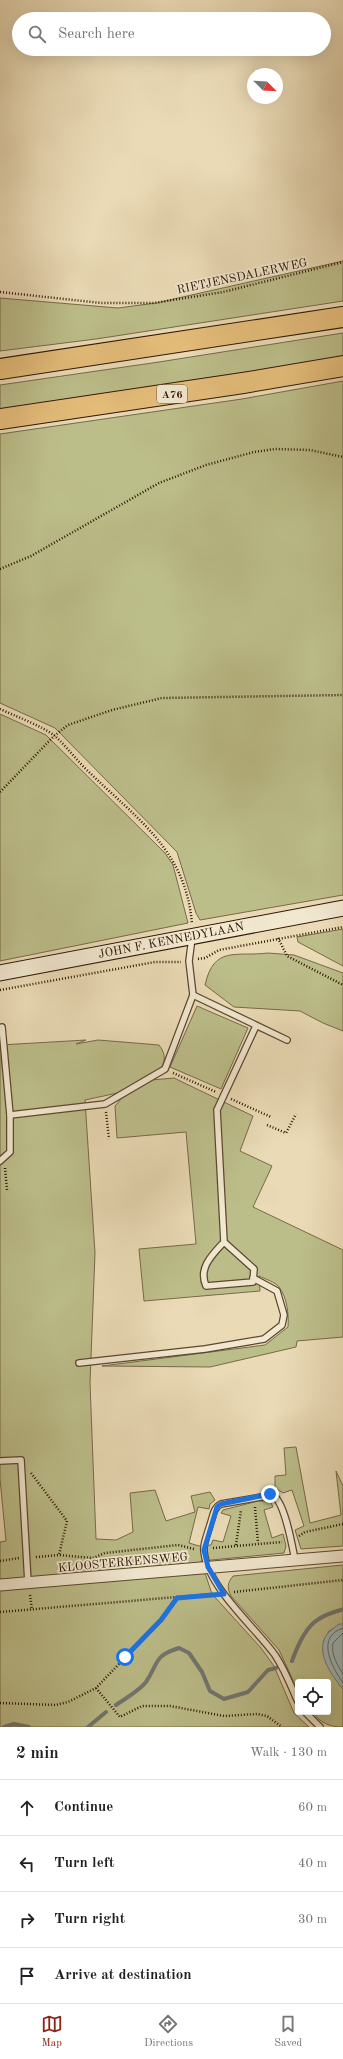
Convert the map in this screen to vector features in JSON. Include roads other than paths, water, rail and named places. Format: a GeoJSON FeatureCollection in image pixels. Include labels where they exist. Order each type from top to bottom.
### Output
{"type":"FeatureCollection","features":[{"type":"Feature","properties":{"kind":"highway"},"geometry":{"type":"LineString","coordinates":[[0,369],[343,317]]}},
{"type":"Feature","properties":{"kind":"highway","name":"A76"},"geometry":{"type":"LineString","coordinates":[[0,419],[343,366]]}},
{"type":"Feature","properties":{"kind":"street","name":"JOHN F. KENNEDYLAAN"},"geometry":{"type":"LineString","coordinates":[[0,973],[343,908]]}},
{"type":"Feature","properties":{"kind":"street","name":"KLOOSTERKENSWEG"},"geometry":{"type":"LineString","coordinates":[[0,1585],[343,1556]]}},
{"type":"Feature","properties":{"kind":"lane"},"geometry":{"type":"LineString","coordinates":[[10,1115],[105,1104],[165,1069],[193,995],[189,961],[192,936]]}},
{"type":"Feature","properties":{"kind":"lane"},"geometry":{"type":"LineString","coordinates":[[193,995],[287,1040]]}},
{"type":"Feature","properties":{"kind":"lane"},"geometry":{"type":"LineString","coordinates":[[224,1242],[254,1269],[253,1282],[206,1286],[202,1277],[205,1264],[224,1242],[217,1110],[256,1026]]}},
{"type":"Feature","properties":{"kind":"lane"},"geometry":{"type":"LineString","coordinates":[[0,1161],[10,1152],[10,1115],[2,1027]]}},
{"type":"Feature","properties":{"kind":"lane"},"geometry":{"type":"LineString","coordinates":[[79,1363],[205,1349],[264,1339],[282,1325],[284,1314],[277,1291],[253,1278]]}},
{"type":"Feature","properties":{"kind":"lane"},"geometry":{"type":"LineString","coordinates":[[0,1461],[21,1460],[28,1583]]}},
{"type":"Feature","properties":{"kind":"lane"},"geometry":{"type":"LineString","coordinates":[[295,1560],[291,1540],[276,1497],[270,1494],[254,1497],[221,1504],[215,1509],[204,1550],[208,1567],[224,1594],[275,1654],[285,1670],[295,1695]]}},
{"type":"Feature","properties":{"kind":"lane"},"geometry":{"type":"LineString","coordinates":[[308,1715],[320,1727]]}},
{"type":"Feature","properties":{"kind":"water"},"geometry":{"type":"Polygon","coordinates":[[[339,1624],[343,1624],[343,1689],[331,1673],[323,1653],[326,1635],[339,1624]]]}},
{"type":"Feature","properties":{"kind":"waterway"},"geometry":{"type":"LineString","coordinates":[[292,1661],[299,1643],[314,1622],[328,1614],[343,1609]]}},
{"type":"Feature","properties":{"kind":"waterway"},"geometry":{"type":"LineString","coordinates":[[116,1705],[146,1682],[161,1657],[179,1648],[189,1653],[202,1672],[210,1691],[224,1699],[248,1692],[268,1670],[276,1668]]}},
{"type":"Feature","properties":{"kind":"waterway"},"geometry":{"type":"LineString","coordinates":[[88,1727],[106,1712]]}},
{"type":"Feature","properties":{"kind":"waterway"},"geometry":{"type":"LineString","coordinates":[[4,1727],[14,1724],[29,1727]]}}]}
